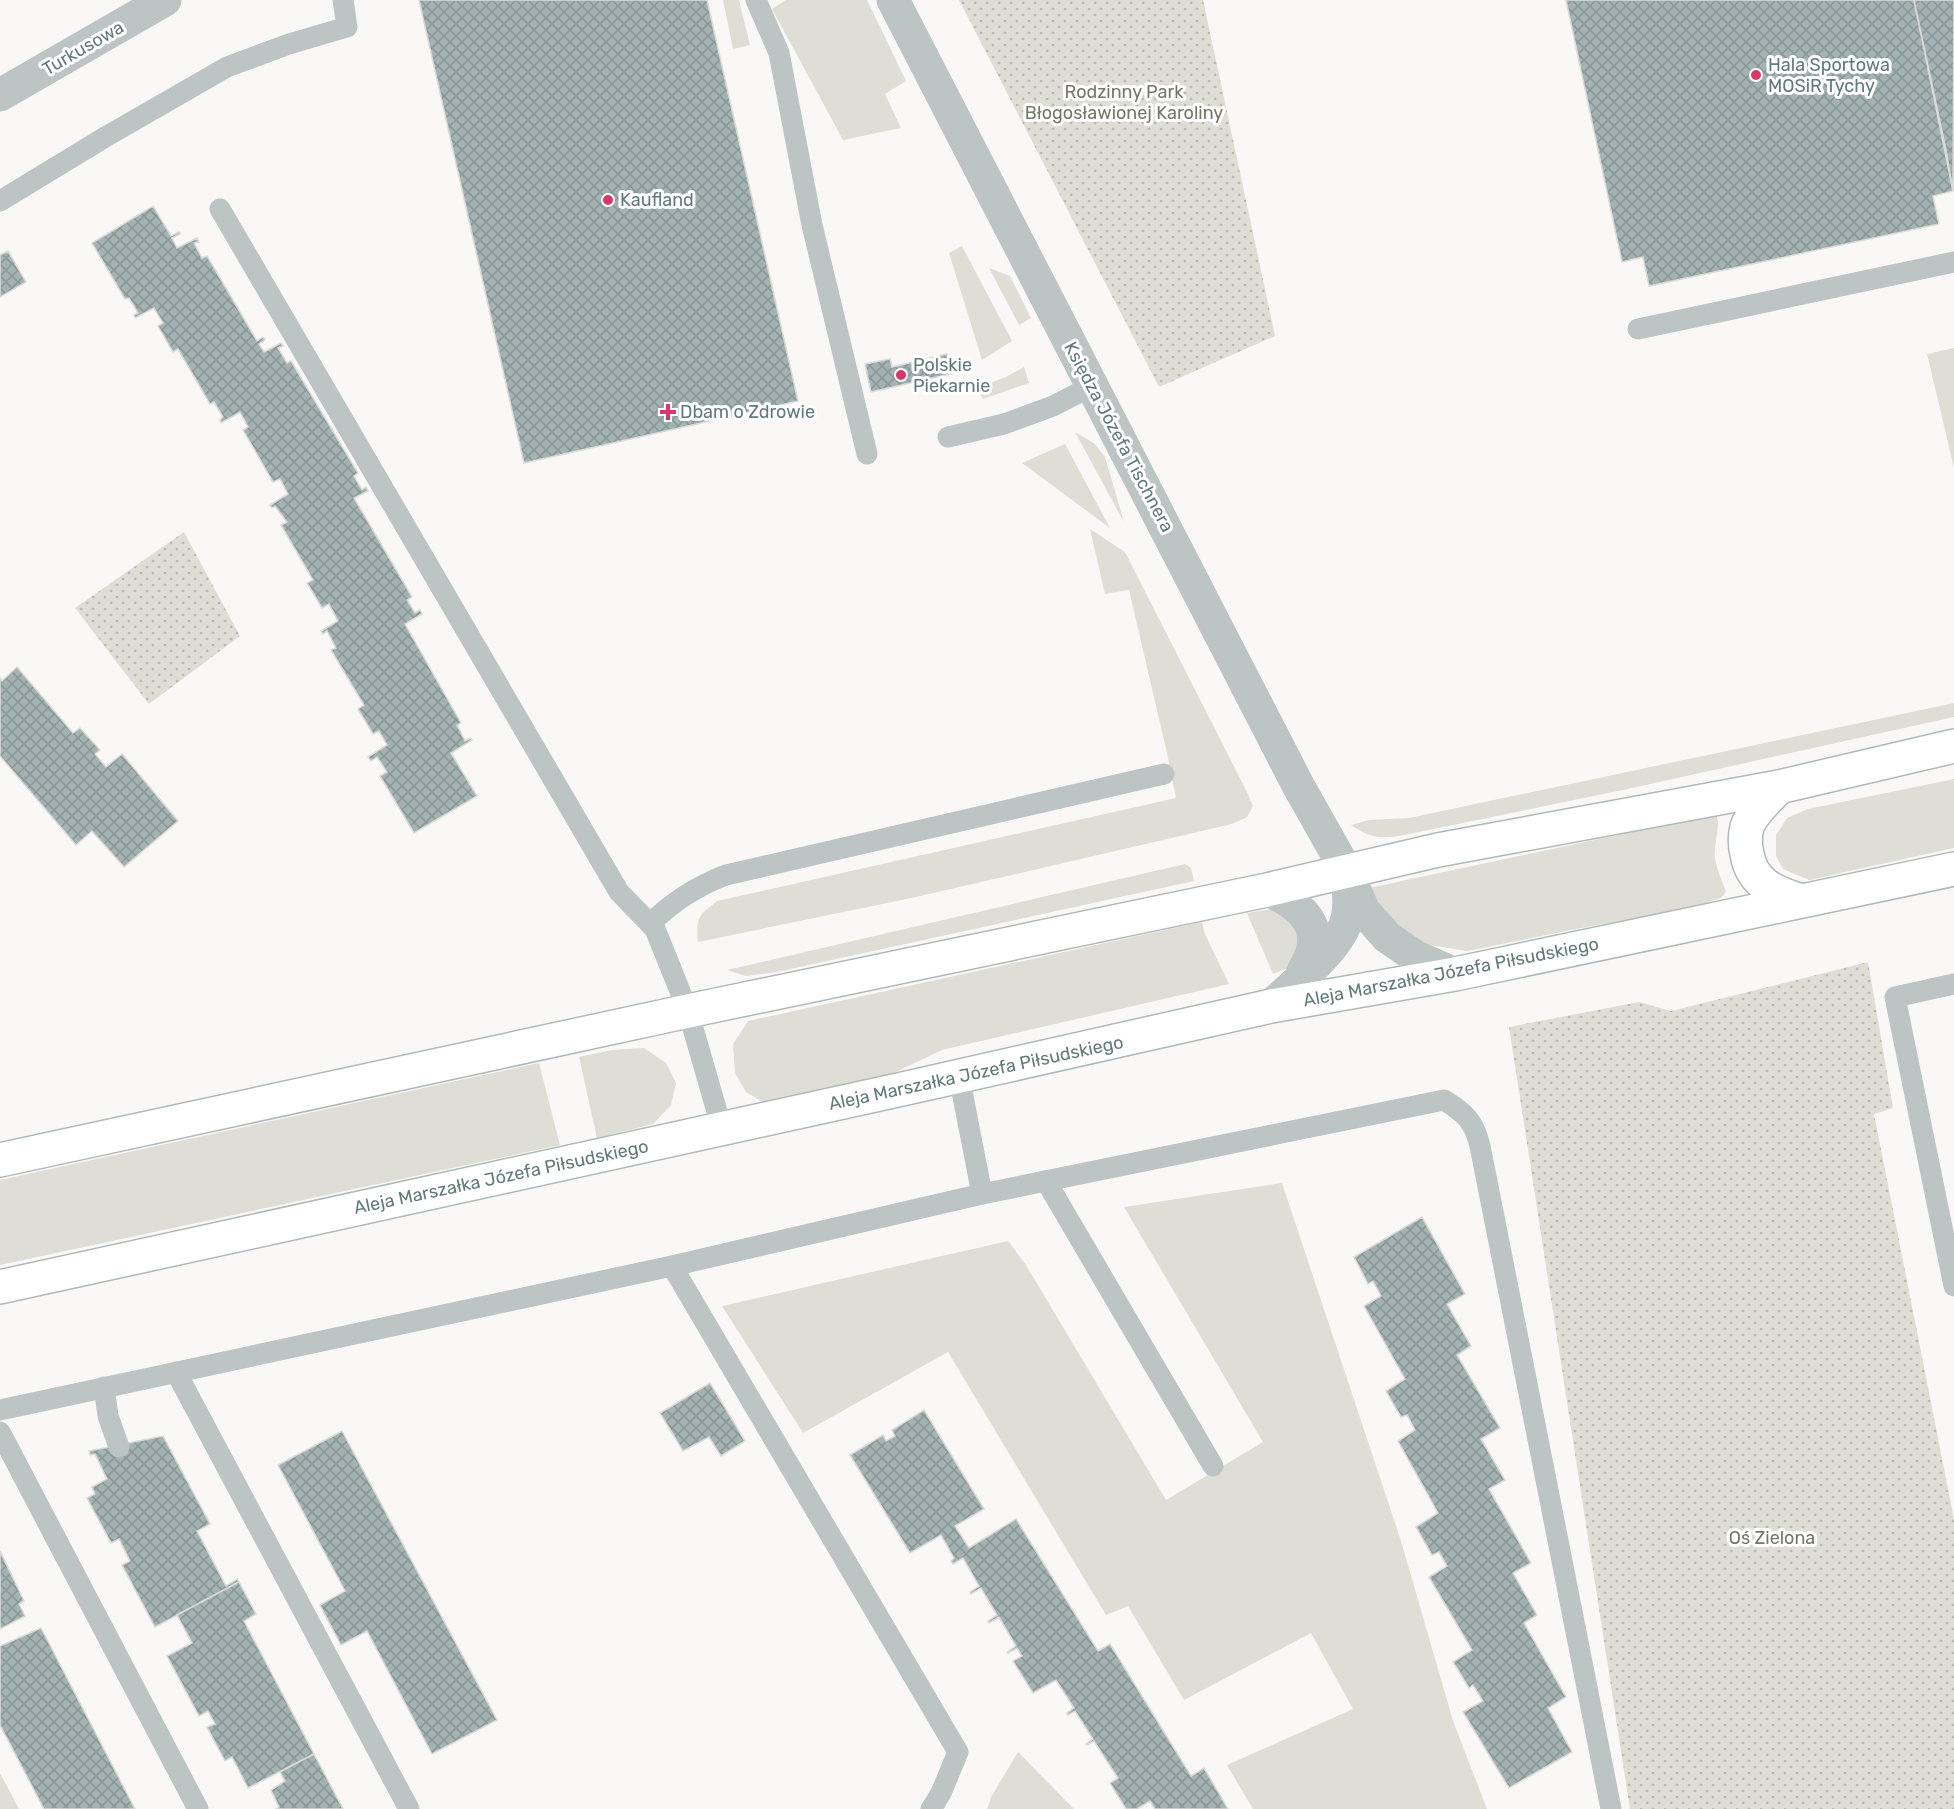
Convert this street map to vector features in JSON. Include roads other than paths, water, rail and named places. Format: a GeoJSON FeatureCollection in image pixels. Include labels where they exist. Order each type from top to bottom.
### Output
{"type":"FeatureCollection","features":[{"type":"Feature","properties":{"kind":"main road"},"geometry":{"type":"LineString","coordinates":[[0,1160],[688,1011],[1267,890],[1438,850],[1779,787],[1954,746]]}},
{"type":"Feature","properties":{"kind":"main road"},"geometry":{"type":"LineString","coordinates":[[1779,787],[1760,808],[1748,826],[1745,847],[1749,866],[1758,881],[1775,892],[1799,900]]}},
{"type":"Feature","properties":{"kind":"main road","name":"Aleja Marszałka Józefa Piłsudskiego"},"geometry":{"type":"LineString","coordinates":[[0,1287],[1271,1006],[1455,974],[1954,868]]}},
{"type":"Feature","properties":{"kind":"street","name":"Turkusowa"},"geometry":{"type":"LineString","coordinates":[[0,95],[165,0]]}},
{"type":"Feature","properties":{"kind":"street","name":"Księdza Józefa Tischnera"},"geometry":{"type":"LineString","coordinates":[[893,0],[1299,787],[1347,872],[1364,911],[1387,937],[1416,957],[1455,974]]}},
{"type":"Feature","properties":{"kind":"street"},"geometry":{"type":"LineString","coordinates":[[1271,1006],[1336,940],[1346,921],[1349,902],[1347,872]]}},
{"type":"Feature","properties":{"kind":"street"},"geometry":{"type":"LineString","coordinates":[[1267,890],[1287,898],[1299,908],[1314,933],[1313,951],[1300,978]]}},
{"type":"Feature","properties":{"kind":"lane"},"geometry":{"type":"LineString","coordinates":[[0,201],[227,68],[289,44],[347,27],[343,0]]}},
{"type":"Feature","properties":{"kind":"lane"},"geometry":{"type":"LineString","coordinates":[[756,0],[779,53],[812,225],[867,454]]}},
{"type":"Feature","properties":{"kind":"lane"},"geometry":{"type":"LineString","coordinates":[[220,208],[619,892],[655,930],[688,1011],[722,1129]]}},
{"type":"Feature","properties":{"kind":"lane"},"geometry":{"type":"LineString","coordinates":[[1638,329],[1954,262]]}},
{"type":"Feature","properties":{"kind":"lane"},"geometry":{"type":"LineString","coordinates":[[948,437],[1004,424],[1053,406],[1092,386]]}},
{"type":"Feature","properties":{"kind":"lane"},"geometry":{"type":"LineString","coordinates":[[650,924],[664,909],[686,894],[726,875],[1164,774]]}},
{"type":"Feature","properties":{"kind":"lane"},"geometry":{"type":"LineString","coordinates":[[1954,984],[1895,997],[1954,1286]]}},
{"type":"Feature","properties":{"kind":"lane"},"geometry":{"type":"LineString","coordinates":[[959,1076],[982,1194]]}},
{"type":"Feature","properties":{"kind":"lane"},"geometry":{"type":"LineString","coordinates":[[0,1410],[672,1266],[982,1194],[1444,1100],[1462,1111],[1476,1128],[1611,1809]]}},
{"type":"Feature","properties":{"kind":"lane"},"geometry":{"type":"LineString","coordinates":[[1046,1181],[1214,1466]]}},
{"type":"Feature","properties":{"kind":"lane"},"geometry":{"type":"LineString","coordinates":[[672,1266],[958,1752],[941,1793],[931,1809]]}},
{"type":"Feature","properties":{"kind":"lane"},"geometry":{"type":"LineString","coordinates":[[176,1372],[409,1809]]}},
{"type":"Feature","properties":{"kind":"lane"},"geometry":{"type":"LineString","coordinates":[[104,1387],[108,1416],[119,1447]]}},
{"type":"Feature","properties":{"kind":"lane"},"geometry":{"type":"LineString","coordinates":[[0,1432],[198,1809]]}},
{"type":"Feature","properties":{"kind":"place","name":"Hala Sportowa MOSiR Tychy"},"geometry":{"type":"Point","coordinates":[1756,75]}},
{"type":"Feature","properties":{"kind":"place","name":"Kaufland"},"geometry":{"type":"Point","coordinates":[608,200]}},
{"type":"Feature","properties":{"kind":"place","name":"Polskie Piekarnie"},"geometry":{"type":"Point","coordinates":[901,375]}},
{"type":"Feature","properties":{"kind":"place","name":"Dbam o Zdrowie"},"geometry":{"type":"Point","coordinates":[668,412]}},
{"type":"Feature","properties":{"kind":"park label","name":"Rodzinny Park Błogosławionej Karoliny"},"geometry":{"type":"Point","coordinates":[1124,102]}},
{"type":"Feature","properties":{"kind":"park label","name":"Oś Zielona"},"geometry":{"type":"Point","coordinates":[1772,1538]}}]}
